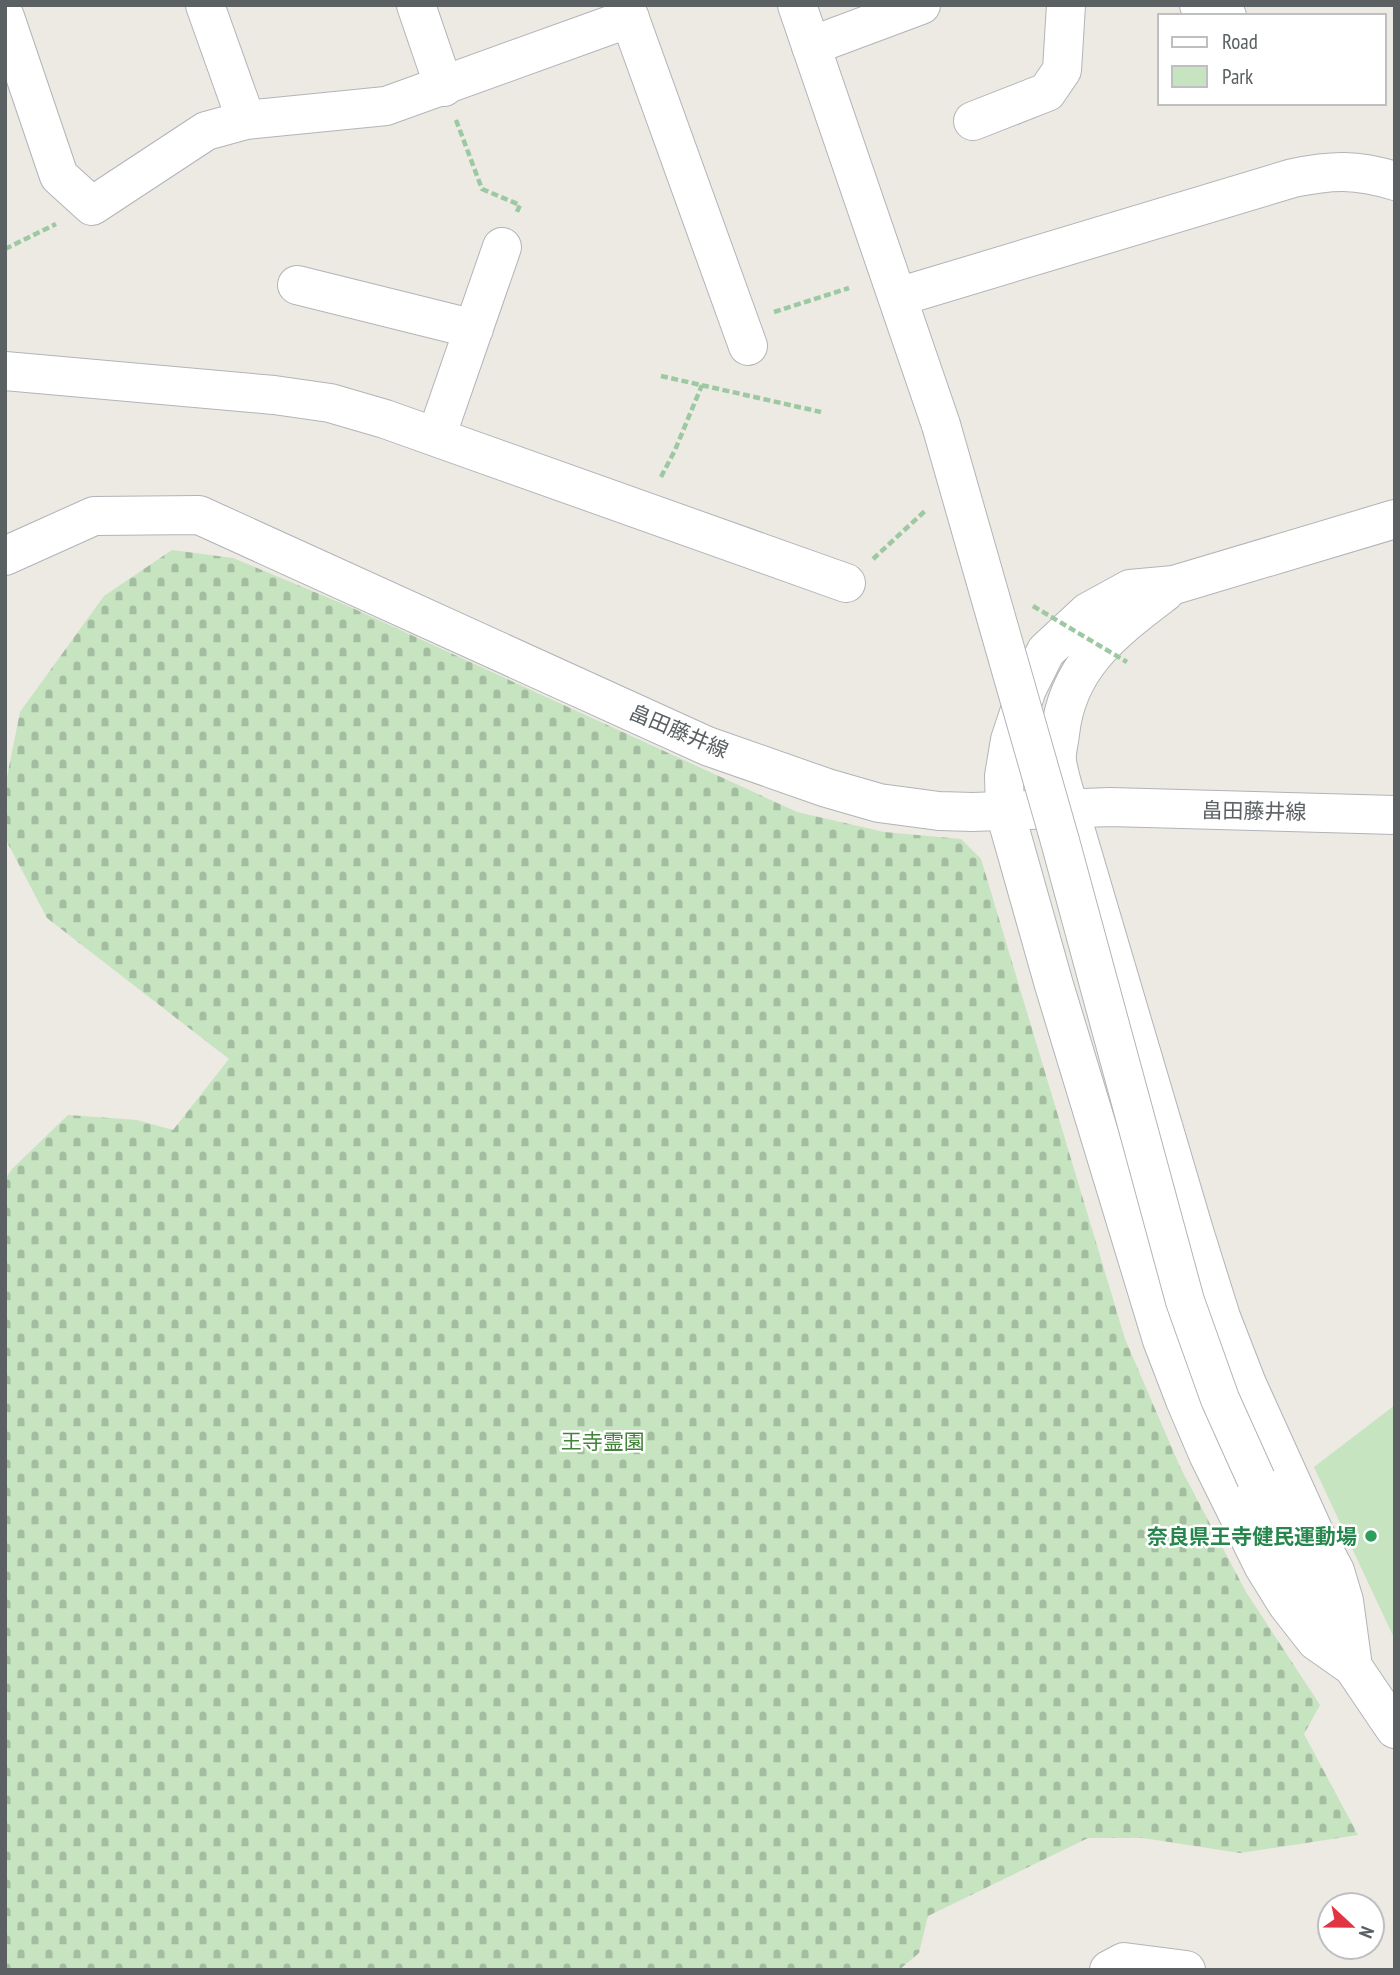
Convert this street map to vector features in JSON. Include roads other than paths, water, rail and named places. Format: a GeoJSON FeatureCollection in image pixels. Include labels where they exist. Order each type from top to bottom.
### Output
{"type":"FeatureCollection","features":[{"type":"Feature","properties":{"kind":"street"},"geometry":{"type":"LineString","coordinates":[[205,5],[246,120]]}},
{"type":"Feature","properties":{"kind":"street"},"geometry":{"type":"LineString","coordinates":[[416,5],[444,87]]}},
{"type":"Feature","properties":{"kind":"street"},"geometry":{"type":"LineString","coordinates":[[797,5],[941,425],[1060,841],[1185,1301],[1220,1399],[1305,1579],[1353,1667],[1395,1729]]}},
{"type":"Feature","properties":{"kind":"street"},"geometry":{"type":"LineString","coordinates":[[811,46],[921,5]]}},
{"type":"Feature","properties":{"kind":"street"},"geometry":{"type":"LineString","coordinates":[[973,121],[1047,92],[1062,70],[1066,5]]}},
{"type":"Feature","properties":{"kind":"street"},"geometry":{"type":"LineString","coordinates":[[1199,5],[1222,14]]}},
{"type":"Feature","properties":{"kind":"street"},"geometry":{"type":"LineString","coordinates":[[5,18],[59,176],[92,206],[206,131],[246,120],[387,106],[444,87],[628,12],[744,334]]}},
{"type":"Feature","properties":{"kind":"street"},"geometry":{"type":"LineString","coordinates":[[898,297],[1293,178],[1343,171],[1367,173],[1395,181]]}},
{"type":"Feature","properties":{"kind":"street"},"geometry":{"type":"LineString","coordinates":[[436,437],[502,247]]}},
{"type":"Feature","properties":{"kind":"street"},"geometry":{"type":"LineString","coordinates":[[297,285],[474,329]]}},
{"type":"Feature","properties":{"kind":"street"},"geometry":{"type":"LineString","coordinates":[[5,371],[274,395],[319,402],[386,419],[846,583]]}},
{"type":"Feature","properties":{"kind":"street","name":"畠田藤井線"},"geometry":{"type":"LineString","coordinates":[[5,555],[94,516],[199,515],[707,746],[827,789],[879,803],[939,811],[1005,812],[1069,808],[1395,815]]}},
{"type":"Feature","properties":{"kind":"street"},"geometry":{"type":"LineString","coordinates":[[1353,1667],[1316,1641],[1287,1604],[1264,1567],[1208,1454],[1185,1400],[1158,1327],[1054,985],[1005,812],[1004,776],[1010,740],[1027,689],[1046,651],[1088,612],[1130,589],[1174,584],[1395,519]]}},
{"type":"Feature","properties":{"kind":"street"},"geometry":{"type":"LineString","coordinates":[[1174,584],[1121,625],[1094,652],[1076,678],[1062,715],[1057,760],[1221,1317],[1247,1384],[1314,1532],[1335,1571],[1344,1601],[1353,1667]]}},
{"type":"Feature","properties":{"kind":"street"},"geometry":{"type":"LineString","coordinates":[[1108,1970],[1124,1962],[1186,1970]]}},
{"type":"Feature","properties":{"kind":"place","name":"奈良県王寺健民運動場"},"geometry":{"type":"Point","coordinates":[1371,1536]}},
{"type":"Feature","properties":{"kind":"park label","name":"王寺霊園"},"geometry":{"type":"Point","coordinates":[603,1441]}}]}
